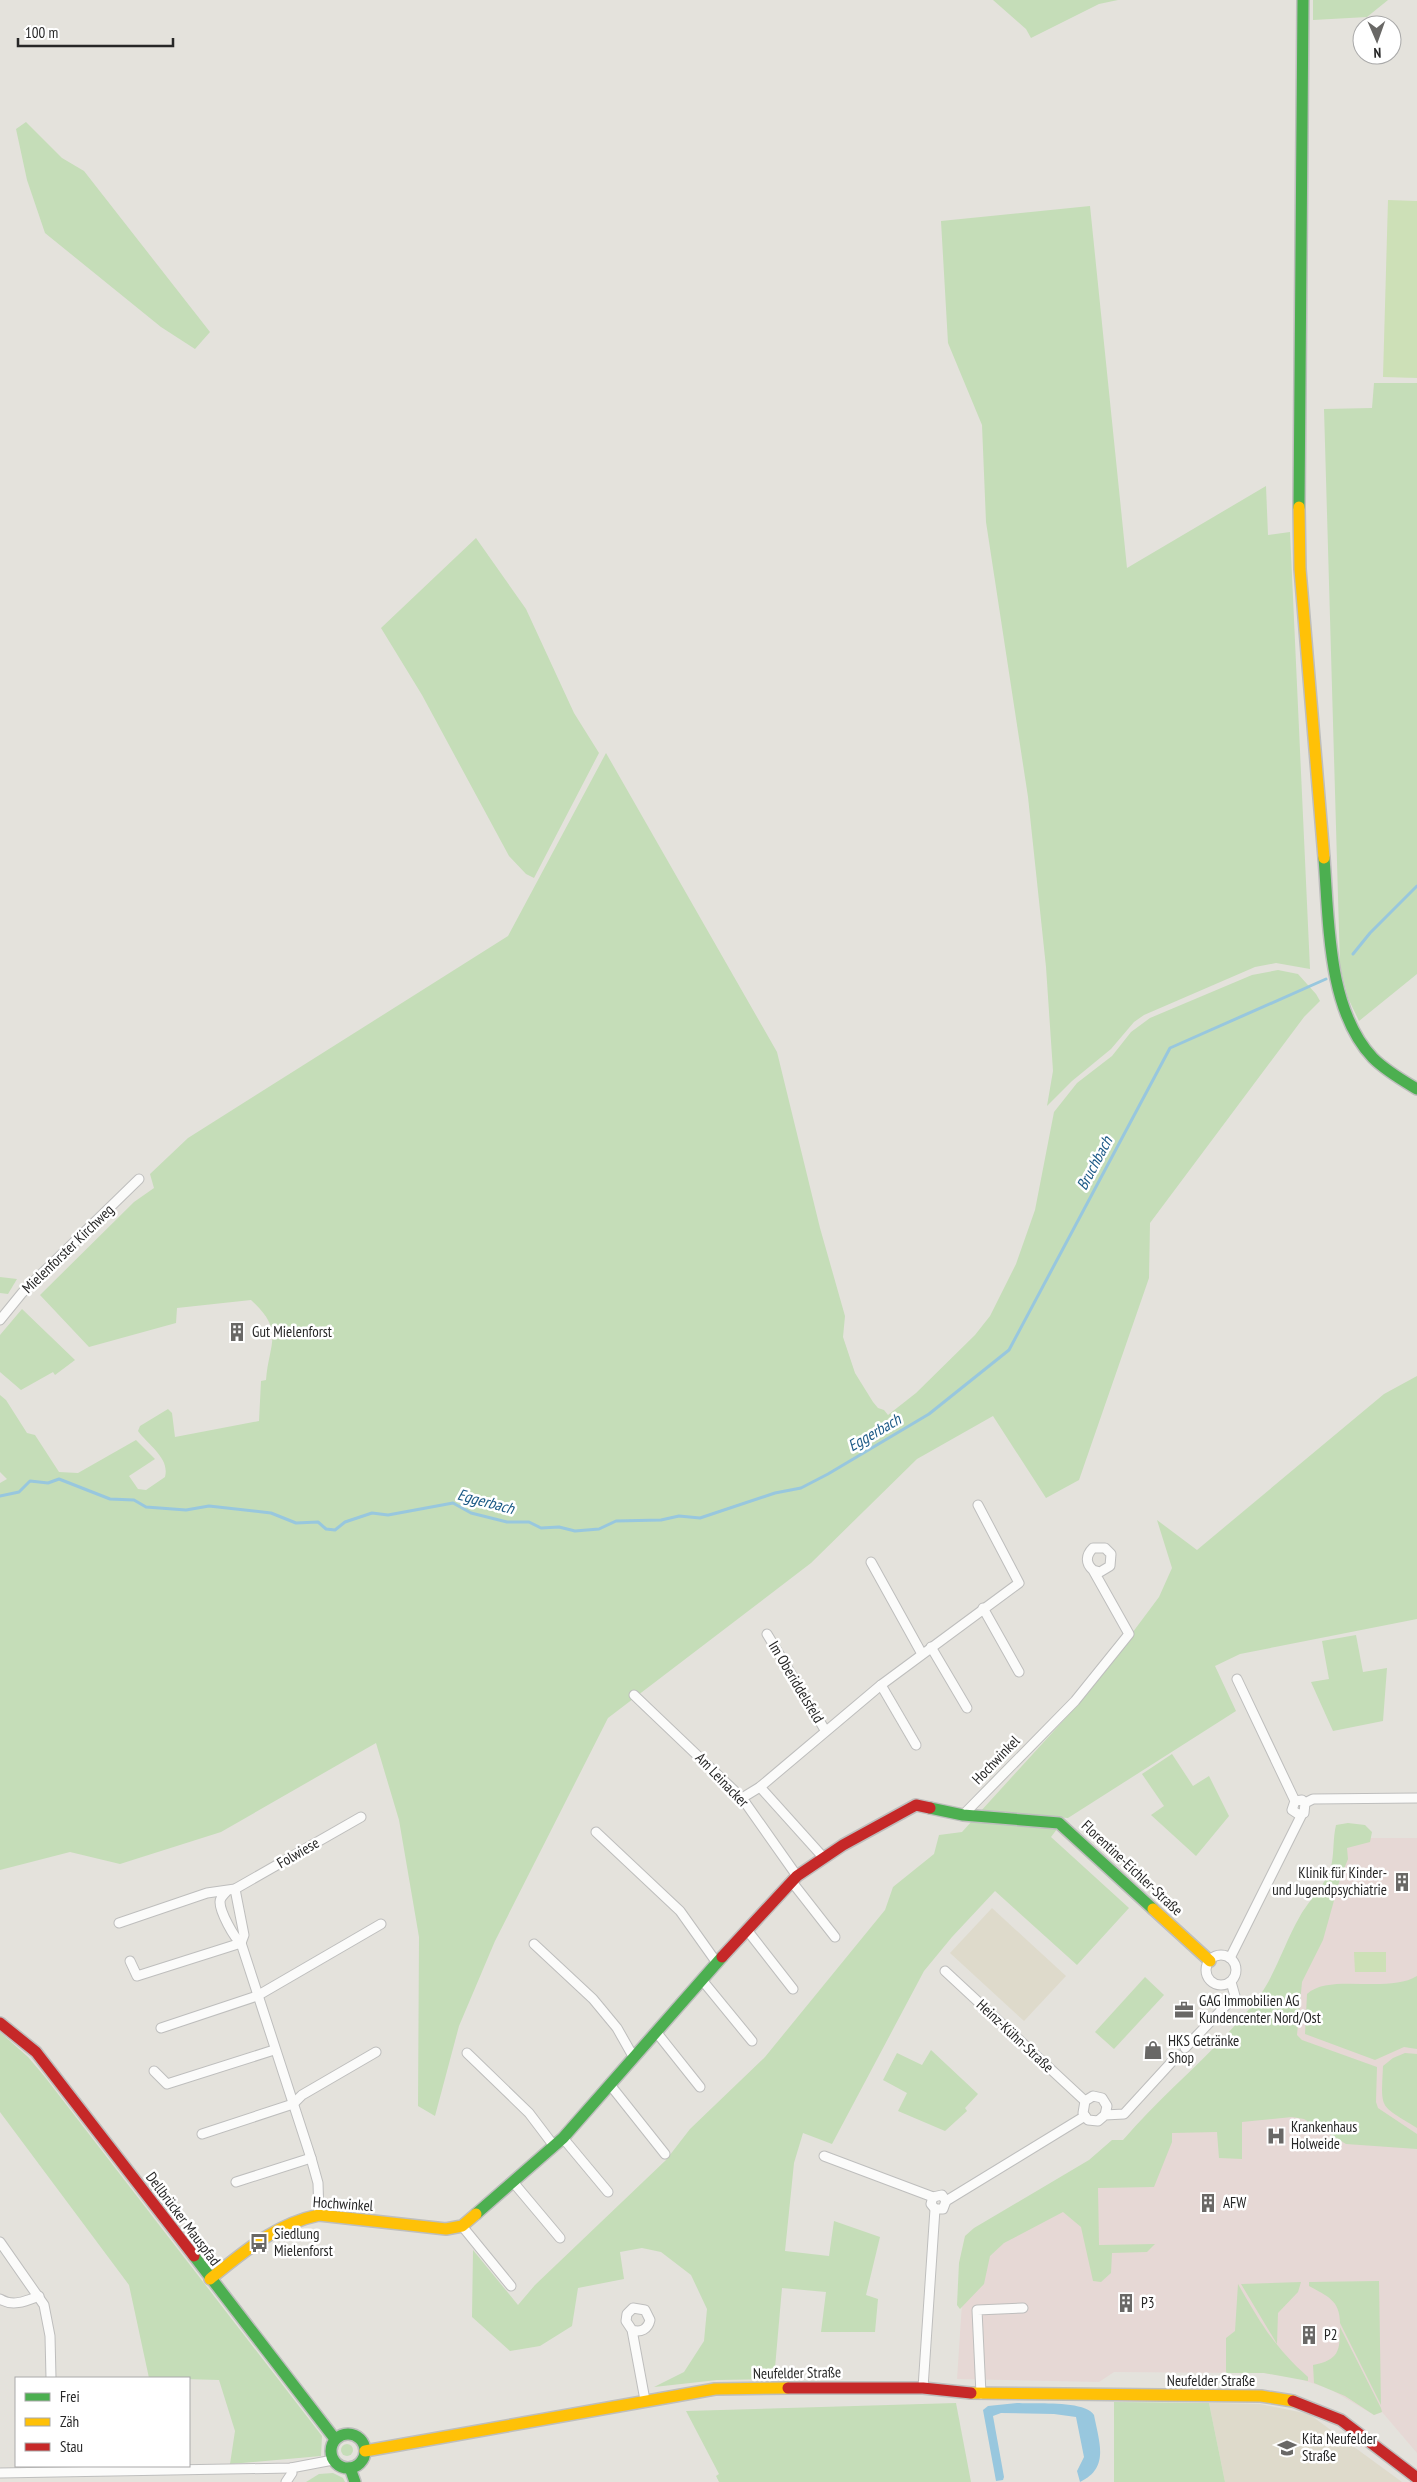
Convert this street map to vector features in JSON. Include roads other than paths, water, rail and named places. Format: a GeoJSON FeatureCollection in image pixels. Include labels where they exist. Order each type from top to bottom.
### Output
{"type":"FeatureCollection","features":[{"type":"Feature","properties":{"kind":"street"},"geometry":{"type":"LineString","coordinates":[[1303,0],[1298,478],[1300,569],[1333,962],[1346,1014],[1354,1032],[1368,1053],[1384,1068],[1417,1089]]}},
{"type":"Feature","properties":{"kind":"street","name":"Mielenforster Kirchweg"},"geometry":{"type":"LineString","coordinates":[[0,1320],[22,1293],[139,1179]]}},
{"type":"Feature","properties":{"kind":"street","name":"Im Oberiddelsfeld"},"geometry":{"type":"LineString","coordinates":[[742,1798],[760,1787],[825,1730],[881,1685],[1020,1583],[978,1505]]}},
{"type":"Feature","properties":{"kind":"street"},"geometry":{"type":"LineString","coordinates":[[871,1562],[922,1654]]}},
{"type":"Feature","properties":{"kind":"street","name":"Hochwinkel"},"geometry":{"type":"LineString","coordinates":[[963,1815],[1075,1701],[1129,1634],[1093,1570]]}},
{"type":"Feature","properties":{"kind":"street"},"geometry":{"type":"LineString","coordinates":[[984,1608],[1020,1672]]}},
{"type":"Feature","properties":{"kind":"street","name":"Im Oberiddelsfeld"},"geometry":{"type":"LineString","coordinates":[[767,1634],[825,1730]]}},
{"type":"Feature","properties":{"kind":"street"},"geometry":{"type":"LineString","coordinates":[[931,1647],[966,1708]]}},
{"type":"Feature","properties":{"kind":"street"},"geometry":{"type":"LineString","coordinates":[[1237,1679],[1294,1801],[1292,1810],[1295,1814],[1302,1814]]}},
{"type":"Feature","properties":{"kind":"street"},"geometry":{"type":"LineString","coordinates":[[881,1685],[916,1745]]}},
{"type":"Feature","properties":{"kind":"street","name":"Am Leinacker"},"geometry":{"type":"LineString","coordinates":[[634,1695],[742,1798],[794,1879]]}},
{"type":"Feature","properties":{"kind":"street","name":"Am Leinacker"},"geometry":{"type":"LineString","coordinates":[[760,1787],[823,1857]]}},
{"type":"Feature","properties":{"kind":"street"},"geometry":{"type":"LineString","coordinates":[[1306,1803],[1313,1800],[1417,1798]]}},
{"type":"Feature","properties":{"kind":"street"},"geometry":{"type":"LineString","coordinates":[[1294,1801],[1302,1800],[1306,1803]]}},
{"type":"Feature","properties":{"kind":"street"},"geometry":{"type":"LineString","coordinates":[[1230,1958],[1302,1814],[1306,1811],[1306,1803]]}},
{"type":"Feature","properties":{"kind":"street"},"geometry":{"type":"LineString","coordinates":[[512,2286],[462,2226],[563,2138],[611,2086],[716,1964],[794,1879],[823,1857],[916,1805],[963,1815]]}},
{"type":"Feature","properties":{"kind":"street","name":"Florentine-Eichler-Straße"},"geometry":{"type":"LineString","coordinates":[[963,1815],[1059,1823],[1210,1960]]}},
{"type":"Feature","properties":{"kind":"street","name":"Folwiese"},"geometry":{"type":"LineString","coordinates":[[119,1923],[207,1893],[226,1892],[235,1889],[361,1817]]}},
{"type":"Feature","properties":{"kind":"street"},"geometry":{"type":"LineString","coordinates":[[596,1832],[680,1911],[716,1964]]}},
{"type":"Feature","properties":{"kind":"street"},"geometry":{"type":"LineString","coordinates":[[794,1879],[835,1937]]}},
{"type":"Feature","properties":{"kind":"street"},"geometry":{"type":"LineString","coordinates":[[235,1889],[244,1935],[241,1943],[274,2050],[311,2158],[318,2183],[319,2215]]}},
{"type":"Feature","properties":{"kind":"street"},"geometry":{"type":"LineString","coordinates":[[226,1892],[221,1896],[220,1906],[235,1939],[241,1943]]}},
{"type":"Feature","properties":{"kind":"street"},"geometry":{"type":"LineString","coordinates":[[161,2028],[257,1996],[381,1924]]}},
{"type":"Feature","properties":{"kind":"street"},"geometry":{"type":"LineString","coordinates":[[747,1930],[793,1989]]}},
{"type":"Feature","properties":{"kind":"street"},"geometry":{"type":"LineString","coordinates":[[130,1961],[137,1976],[241,1943]]}},
{"type":"Feature","properties":{"kind":"street"},"geometry":{"type":"LineString","coordinates":[[534,1944],[593,1999],[617,2028],[634,2058]]}},
{"type":"Feature","properties":{"kind":"street"},"geometry":{"type":"LineString","coordinates":[[1185,2048],[1234,1996],[1231,1982],[1236,1970],[1230,1958],[1222,1955],[1210,1960],[1206,1970],[1212,1983],[1222,1986],[1231,1982]]}},
{"type":"Feature","properties":{"kind":"street","name":"Heinz-Kühn-Straße"},"geometry":{"type":"LineString","coordinates":[[945,1972],[1085,2101]]}},
{"type":"Feature","properties":{"kind":"street"},"geometry":{"type":"LineString","coordinates":[[702,1980],[752,2041]]}},
{"type":"Feature","properties":{"kind":"street","name":"Dellbrücker Mauspfad"},"geometry":{"type":"LineString","coordinates":[[0,2023],[36,2052],[335,2439]]}},
{"type":"Feature","properties":{"kind":"street"},"geometry":{"type":"LineString","coordinates":[[657,2033],[700,2087]]}},
{"type":"Feature","properties":{"kind":"street"},"geometry":{"type":"LineString","coordinates":[[154,2071],[167,2084],[274,2050]]}},
{"type":"Feature","properties":{"kind":"street"},"geometry":{"type":"LineString","coordinates":[[202,2134],[293,2104],[302,2095],[376,2052]]}},
{"type":"Feature","properties":{"kind":"street"},"geometry":{"type":"LineString","coordinates":[[467,2053],[529,2113],[554,2146]]}},
{"type":"Feature","properties":{"kind":"street"},"geometry":{"type":"LineString","coordinates":[[1105,2115],[1124,2114],[1178,2055]]}},
{"type":"Feature","properties":{"kind":"street"},"geometry":{"type":"LineString","coordinates":[[611,2086],[665,2154]]}},
{"type":"Feature","properties":{"kind":"street"},"geometry":{"type":"LineString","coordinates":[[1093,2096],[1102,2098],[1107,2106],[1105,2115],[1098,2121],[1088,2120],[1082,2108],[1085,2101],[1093,2096]]}},
{"type":"Feature","properties":{"kind":"street"},"geometry":{"type":"LineString","coordinates":[[933,2197],[930,2204],[935,2209],[943,2209],[946,2201],[1085,2116]]}},
{"type":"Feature","properties":{"kind":"street"},"geometry":{"type":"LineString","coordinates":[[563,2138],[608,2192]]}},
{"type":"Feature","properties":{"kind":"street"},"geometry":{"type":"LineString","coordinates":[[824,2156],[933,2197],[940,2195],[946,2201]]}},
{"type":"Feature","properties":{"kind":"street"},"geometry":{"type":"LineString","coordinates":[[236,2182],[311,2158]]}},
{"type":"Feature","properties":{"kind":"street"},"geometry":{"type":"LineString","coordinates":[[514,2182],[560,2238]]}},
{"type":"Feature","properties":{"kind":"street"},"geometry":{"type":"LineString","coordinates":[[924,2388],[935,2209]]}},
{"type":"Feature","properties":{"kind":"street","name":"Hochwinkel"},"geometry":{"type":"LineString","coordinates":[[210,2279],[280,2227],[302,2217],[319,2215],[446,2229],[462,2226]]}},
{"type":"Feature","properties":{"kind":"street"},"geometry":{"type":"LineString","coordinates":[[0,2242],[39,2296],[48,2316],[51,2377]]}},
{"type":"Feature","properties":{"kind":"street"},"geometry":{"type":"LineString","coordinates":[[0,2299],[6,2303],[23,2302],[39,2296]]}},
{"type":"Feature","properties":{"kind":"street"},"geometry":{"type":"LineString","coordinates":[[981,2394],[977,2310],[1023,2308]]}},
{"type":"Feature","properties":{"kind":"street"},"geometry":{"type":"LineString","coordinates":[[632,2330],[645,2400]]}},
{"type":"Feature","properties":{"kind":"street","name":"Neufelder Straße"},"geometry":{"type":"LineString","coordinates":[[365,2451],[715,2389],[924,2388],[981,2394],[1261,2396],[1293,2400],[1341,2420],[1417,2478]]}},
{"type":"Feature","properties":{"kind":"street"},"geometry":{"type":"LineString","coordinates":[[345,2434],[351,2434],[361,2440],[365,2451],[361,2462],[350,2468],[340,2467],[333,2460],[330,2449],[335,2439],[345,2434]]}},
{"type":"Feature","properties":{"kind":"street"},"geometry":{"type":"LineString","coordinates":[[0,2474],[52,2469],[292,2468],[333,2460]]}},
{"type":"Feature","properties":{"kind":"street"},"geometry":{"type":"LineString","coordinates":[[286,2482],[292,2473],[292,2468]]}},
{"type":"Feature","properties":{"kind":"street"},"geometry":{"type":"LineString","coordinates":[[350,2468],[356,2482]]}},
{"type":"Feature","properties":{"kind":"water"},"geometry":{"type":"Polygon","coordinates":[[[1017,2403],[1070,2405],[1089,2410],[1094,2415],[1100,2444],[1099,2462],[1096,2469],[1080,2482],[1077,2471],[1084,2457],[1076,2417],[1054,2414],[1001,2413],[993,2416],[1004,2477],[1003,2480],[996,2481],[983,2410],[988,2406],[1017,2403]]]}},
{"type":"Feature","properties":{"kind":"waterway","name":"Bruchbach"},"geometry":{"type":"LineString","coordinates":[[1353,954],[1370,933],[1417,886]]}},
{"type":"Feature","properties":{"kind":"waterway","name":"Eggerbach"},"geometry":{"type":"LineString","coordinates":[[0,1496],[19,1492],[30,1481],[48,1483],[59,1479],[110,1499],[134,1500],[146,1507],[186,1510],[209,1506],[271,1513],[296,1523],[318,1522],[326,1529],[335,1530],[345,1522],[372,1513],[388,1515],[453,1503],[471,1513],[507,1522],[529,1522],[541,1528],[559,1527],[575,1531],[599,1529],[616,1521],[661,1520],[679,1516],[700,1518],[775,1493],[801,1488],[929,1414],[1009,1350],[1170,1048],[1326,979]]}},
{"type":"Feature","properties":{"kind":"place","name":"Gut Mielenforst"},"geometry":{"type":"Point","coordinates":[237,1332]}},
{"type":"Feature","properties":{"kind":"place","name":"Klinik für Kinder- und Jugendpsychiatrie"},"geometry":{"type":"Point","coordinates":[1402,1882]}},
{"type":"Feature","properties":{"kind":"place","name":"GAG Immobilien AG Kundencenter Nord/Ost"},"geometry":{"type":"Point","coordinates":[1184,2010]}},
{"type":"Feature","properties":{"kind":"place","name":"HKS Getränke Shop"},"geometry":{"type":"Point","coordinates":[1153,2050]}},
{"type":"Feature","properties":{"kind":"place","name":"Krankenhaus Holweide"},"geometry":{"type":"Point","coordinates":[1276,2136]}},
{"type":"Feature","properties":{"kind":"place","name":"AFW"},"geometry":{"type":"Point","coordinates":[1208,2203]}},
{"type":"Feature","properties":{"kind":"place","name":"Siedlung Mielenforst"},"geometry":{"type":"Point","coordinates":[259,2243]}},
{"type":"Feature","properties":{"kind":"place","name":"P3"},"geometry":{"type":"Point","coordinates":[1126,2303]}},
{"type":"Feature","properties":{"kind":"place","name":"P2"},"geometry":{"type":"Point","coordinates":[1309,2335]}},
{"type":"Feature","properties":{"kind":"place","name":"Kita Neufelder Straße"},"geometry":{"type":"Point","coordinates":[1287,2448]}}]}
